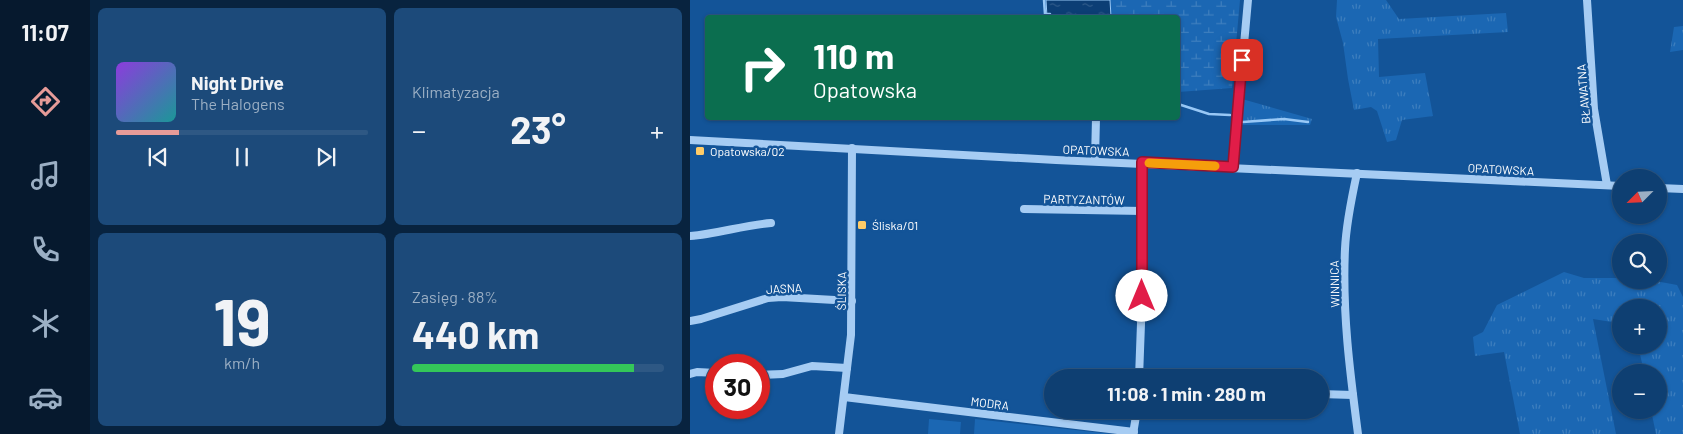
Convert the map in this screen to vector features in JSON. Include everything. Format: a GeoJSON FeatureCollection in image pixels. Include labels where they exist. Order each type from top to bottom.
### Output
{"type":"FeatureCollection","features":[{"type":"Feature","properties":{"kind":"street"},"geometry":{"type":"LineString","coordinates":[[1233,167],[1248,0]]}},
{"type":"Feature","properties":{"kind":"street","name":"BŁAWATNA"},"geometry":{"type":"LineString","coordinates":[[1587,0],[1594,109],[1607,185]]}},
{"type":"Feature","properties":{"kind":"street"},"geometry":{"type":"LineString","coordinates":[[1095,160],[1096,120]]}},
{"type":"Feature","properties":{"kind":"street","name":"OPATOWSKA"},"geometry":{"type":"LineString","coordinates":[[690,140],[1056,160],[1142,162],[1612,185]]}},
{"type":"Feature","properties":{"kind":"street","name":"ŚLISKA"},"geometry":{"type":"LineString","coordinates":[[839,434],[851,335],[852,148]]}},
{"type":"Feature","properties":{"kind":"street","name":"PARTYZANTÓW"},"geometry":{"type":"LineString","coordinates":[[1139,369],[1143,211],[1142,162]]}},
{"type":"Feature","properties":{"kind":"street","name":"WINNICA"},"geometry":{"type":"LineString","coordinates":[[1357,173],[1345,248],[1346,309],[1358,434]]}},
{"type":"Feature","properties":{"kind":"street"},"geometry":{"type":"LineString","coordinates":[[1668,188],[1683,189]]}},
{"type":"Feature","properties":{"kind":"street","name":"PARTYZANTÓW"},"geometry":{"type":"LineString","coordinates":[[1024,209],[1143,211]]}},
{"type":"Feature","properties":{"kind":"street"},"geometry":{"type":"LineString","coordinates":[[690,236],[707,235],[757,224],[772,223]]}},
{"type":"Feature","properties":{"kind":"street","name":"JASNA"},"geometry":{"type":"LineString","coordinates":[[690,321],[768,298],[852,300]]}},
{"type":"Feature","properties":{"kind":"street"},"geometry":{"type":"LineString","coordinates":[[770,375],[783,374],[812,366],[847,368]]}},
{"type":"Feature","properties":{"kind":"street"},"geometry":{"type":"LineString","coordinates":[[690,374],[705,372]]}},
{"type":"Feature","properties":{"kind":"street"},"geometry":{"type":"LineString","coordinates":[[1329,395],[1353,396]]}},
{"type":"Feature","properties":{"kind":"street","name":"MODRA"},"geometry":{"type":"LineString","coordinates":[[844,397],[1134,433]]}},
{"type":"Feature","properties":{"kind":"street"},"geometry":{"type":"LineString","coordinates":[[1134,433],[1136,419]]}},
{"type":"Feature","properties":{"kind":"green space"},"geometry":{"type":"Polygon","coordinates":[[[1043,0],[1240,0],[1232,88],[1180,92],[1180,15],[1044,15],[1043,0]]]}},
{"type":"Feature","properties":{"kind":"green space"},"geometry":{"type":"Polygon","coordinates":[[[1337,0],[1386,0],[1399,19],[1506,13],[1508,32],[1378,39],[1379,77],[1425,73],[1433,116],[1402,120],[1396,140],[1387,142],[1377,111],[1371,107],[1354,110],[1343,43],[1336,17],[1337,0]]]}},
{"type":"Feature","properties":{"kind":"green space"},"geometry":{"type":"Polygon","coordinates":[[[1683,26],[1683,50],[1670,52],[1674,27],[1683,26]]]}},
{"type":"Feature","properties":{"kind":"green space"},"geometry":{"type":"Polygon","coordinates":[[[1242,99],[1312,119],[1310,125],[1238,125],[1242,99]]]}},
{"type":"Feature","properties":{"kind":"green space"},"geometry":{"type":"Polygon","coordinates":[[[1564,272],[1584,278],[1612,278],[1612,289],[1667,289],[1667,283],[1677,285],[1683,297],[1683,434],[1656,434],[1653,419],[1667,419],[1667,364],[1642,364],[1640,354],[1667,354],[1667,299],[1612,299],[1612,322],[1593,319],[1616,434],[1520,434],[1504,352],[1475,356],[1473,337],[1483,332],[1497,305],[1564,272]]]}},
{"type":"Feature","properties":{"kind":"green space"},"geometry":{"type":"Polygon","coordinates":[[[929,419],[961,422],[960,434],[928,434],[929,419]]]}},
{"type":"Feature","properties":{"kind":"green space"},"geometry":{"type":"Polygon","coordinates":[[[975,419],[1111,434],[974,434],[975,419]]]}},
{"type":"Feature","properties":{"kind":"water"},"geometry":{"type":"Polygon","coordinates":[[[1046,0],[1110,0],[1111,15],[1047,15],[1046,0]]]}},
{"type":"Feature","properties":{"kind":"waterway"},"geometry":{"type":"LineString","coordinates":[[1044,0],[1045,14],[1050,14]]}},
{"type":"Feature","properties":{"kind":"waterway"},"geometry":{"type":"LineString","coordinates":[[1180,105],[1209,114],[1230,115]]}},
{"type":"Feature","properties":{"kind":"waterway"},"geometry":{"type":"LineString","coordinates":[[1243,122],[1284,119],[1308,122]]}},
{"type":"Feature","properties":{"kind":"slow traffic"},"geometry":{"type":"LineString","coordinates":[[1149,163],[1215,166]]}},
{"type":"Feature","properties":{"kind":"place","name":"Opatowska/02"},"geometry":{"type":"Point","coordinates":[700,151]}},
{"type":"Feature","properties":{"kind":"place","name":"Śliska/01"},"geometry":{"type":"Point","coordinates":[862,225]}},
{"type":"Feature","properties":{"kind":"route"},"geometry":{"type":"LineString","coordinates":[[1142,296],[1142,162],[1233,167],[1242,60]]}}]}
